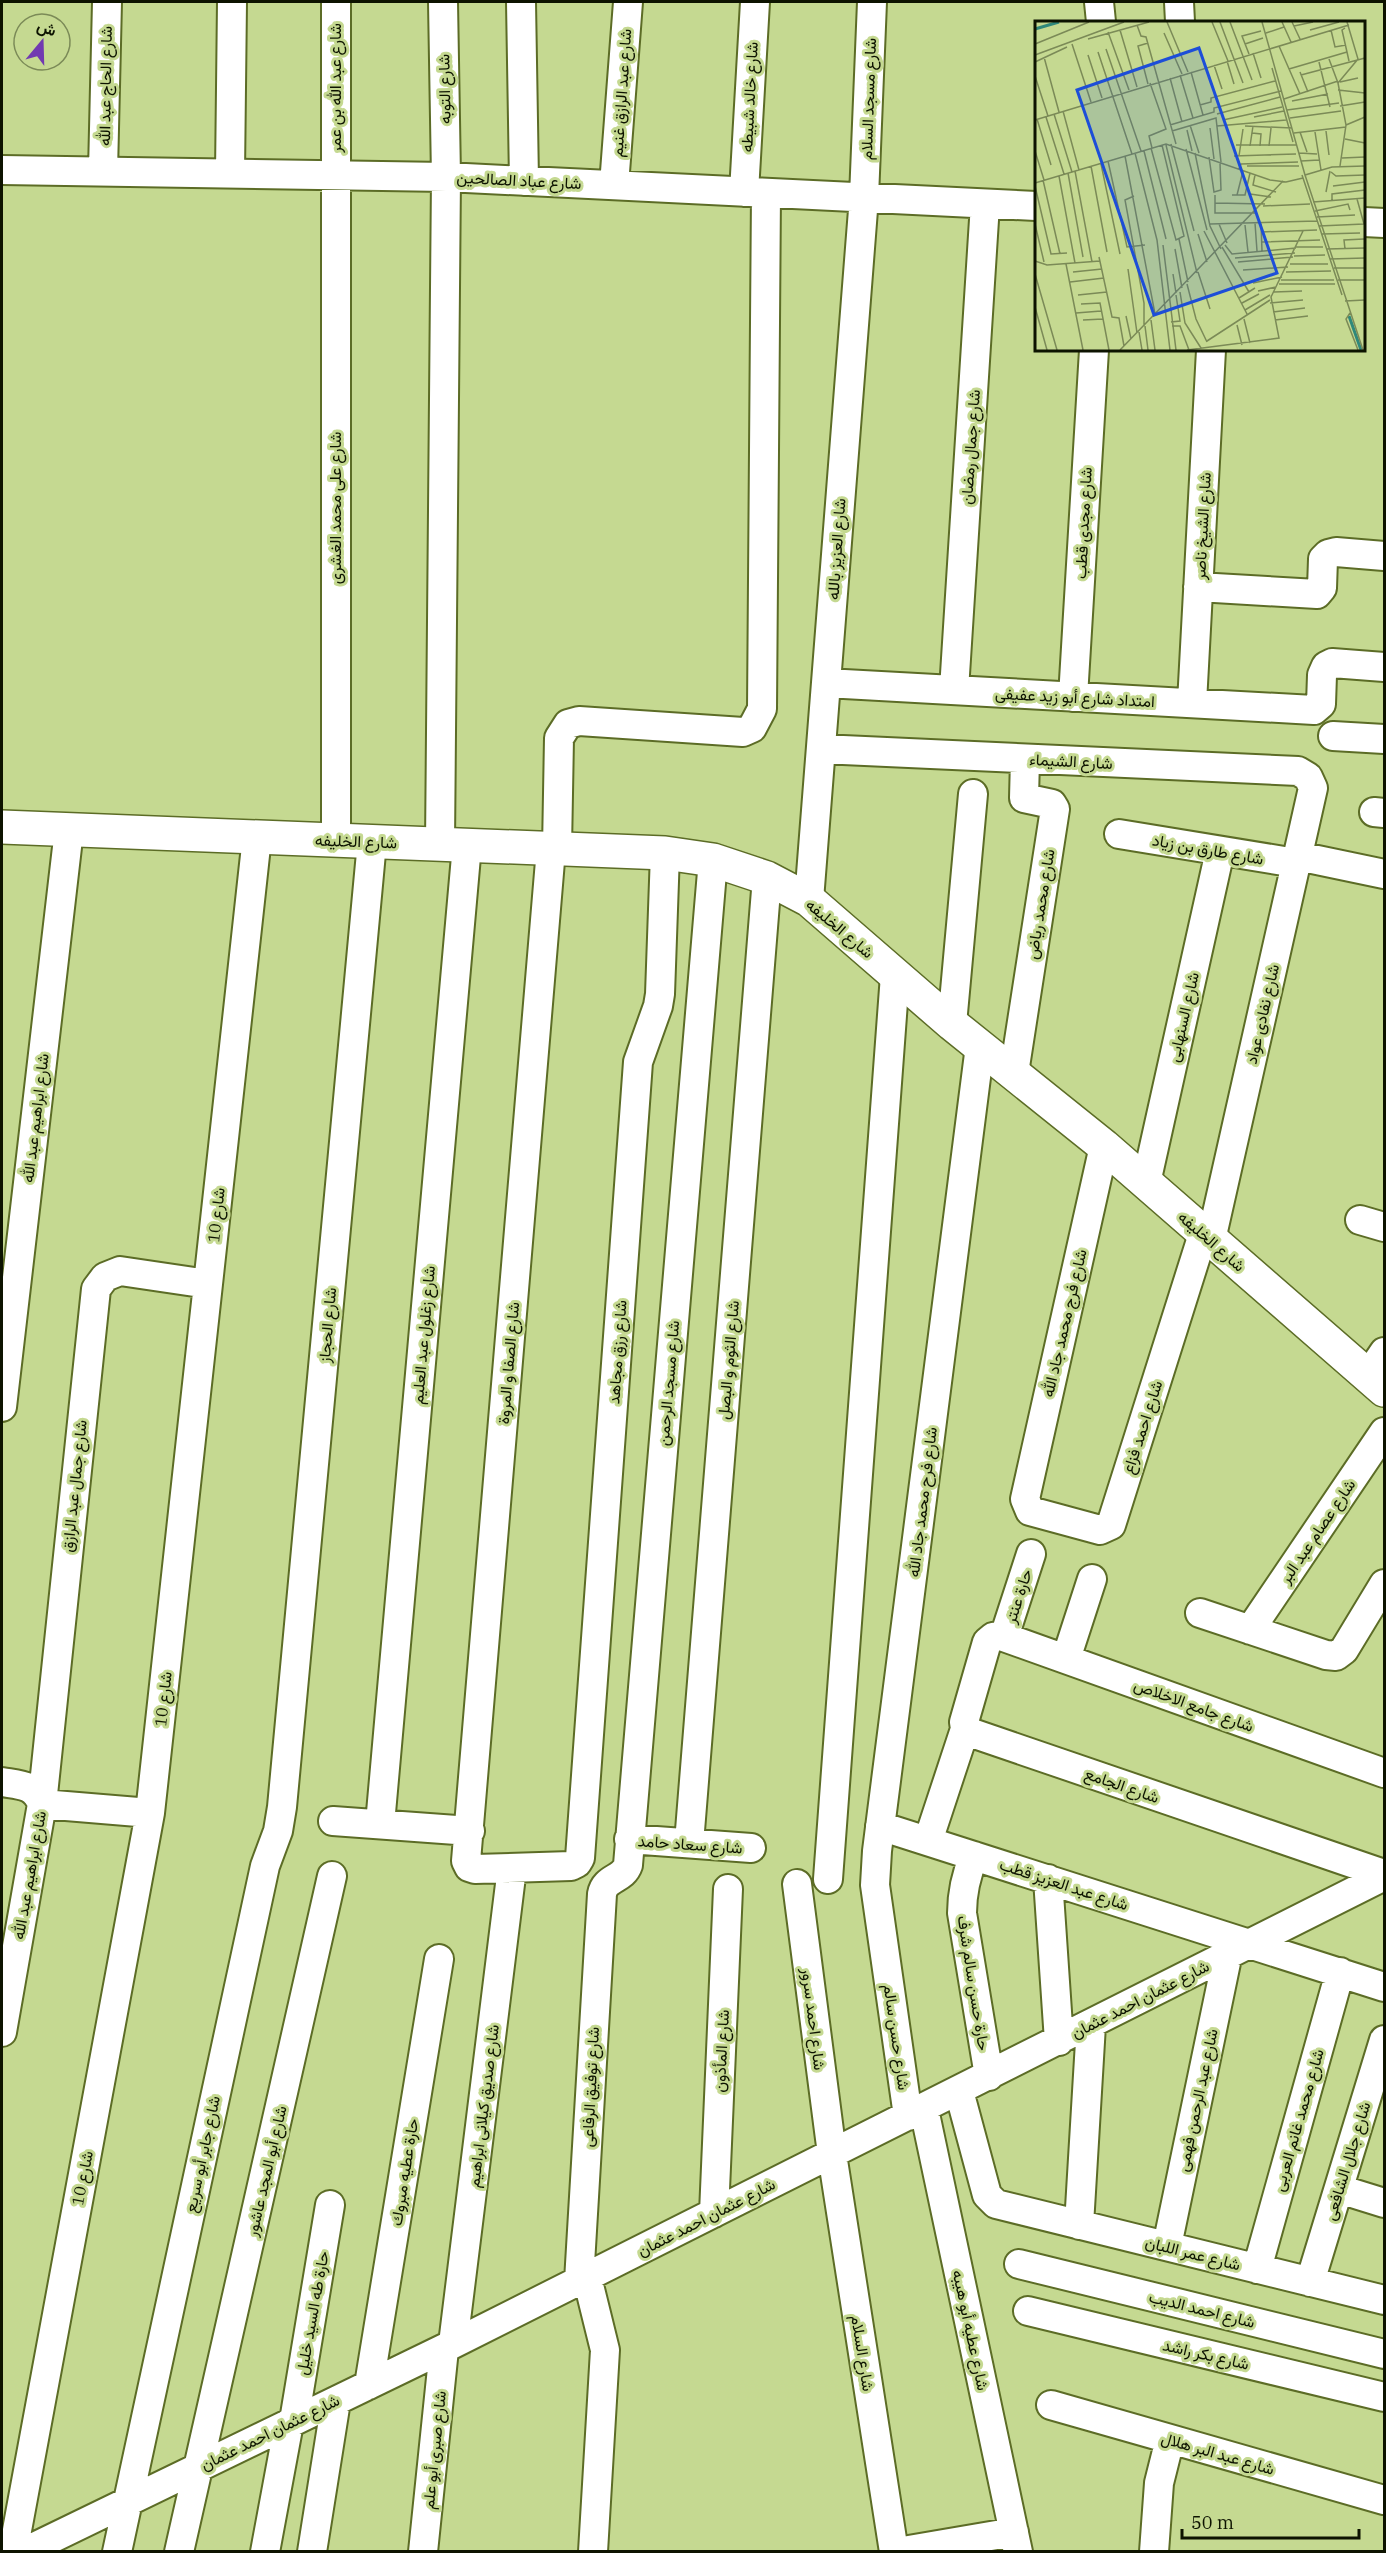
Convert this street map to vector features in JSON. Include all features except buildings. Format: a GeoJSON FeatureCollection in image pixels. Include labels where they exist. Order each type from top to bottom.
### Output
{"type":"FeatureCollection","features":[{"type":"Feature","properties":{"kind":"main road","name":"شارع الخليفه"},"geometry":{"type":"LineString","coordinates":[[2,827],[665,853],[713,860],[767,878],[809,900],[952,1024],[1104,1146],[1207,1237],[1379,1373]]}},
{"type":"Feature","properties":{"kind":"street","name":"شارع الحاج عبد الله"},"geometry":{"type":"LineString","coordinates":[[103,171],[107,2]]}},
{"type":"Feature","properties":{"kind":"street"},"geometry":{"type":"LineString","coordinates":[[230,173],[232,2]]}},
{"type":"Feature","properties":{"kind":"street","name":"شارع عبد الله بن عمر"},"geometry":{"type":"LineString","coordinates":[[334,175],[336,2]]}},
{"type":"Feature","properties":{"kind":"street","name":"شارع التوبه"},"geometry":{"type":"LineString","coordinates":[[443,2],[454,845]]}},
{"type":"Feature","properties":{"kind":"street"},"geometry":{"type":"LineString","coordinates":[[521,2],[524,180]]}},
{"type":"Feature","properties":{"kind":"street","name":"شارع عبد الرازق غنيم"},"geometry":{"type":"LineString","coordinates":[[614,185],[628,2]]}},
{"type":"Feature","properties":{"kind":"street","name":"شارع خالد شبيطه"},"geometry":{"type":"LineString","coordinates":[[554,849],[559,738],[568,724],[579,721],[743,732],[752,728],[762,709],[755,192],[755,2]]}},
{"type":"Feature","properties":{"kind":"street","name":"شارع مسجد السلام"},"geometry":{"type":"LineString","coordinates":[[864,197],[872,2]]}},
{"type":"Feature","properties":{"kind":"street"},"geometry":{"type":"LineString","coordinates":[[1099,2],[1101,21]]}},
{"type":"Feature","properties":{"kind":"street"},"geometry":{"type":"LineString","coordinates":[[1179,2],[1180,21]]}},
{"type":"Feature","properties":{"kind":"street","name":"شارع عباد الصالحين"},"geometry":{"type":"LineString","coordinates":[[2,170],[446,177],[1035,206]]}},
{"type":"Feature","properties":{"kind":"street","name":"شارع على محمد الغشرى"},"geometry":{"type":"LineString","coordinates":[[334,175],[336,840]]}},
{"type":"Feature","properties":{"kind":"street","name":"شارع العزيز بالله"},"geometry":{"type":"LineString","coordinates":[[809,900],[864,197]]}},
{"type":"Feature","properties":{"kind":"street","name":"شارع جمال رمضان"},"geometry":{"type":"LineString","coordinates":[[954,690],[985,204]]}},
{"type":"Feature","properties":{"kind":"street"},"geometry":{"type":"LineString","coordinates":[[1365,222],[1384,223]]}},
{"type":"Feature","properties":{"kind":"street","name":"شارع مجدى قطب"},"geometry":{"type":"LineString","coordinates":[[1073,696],[1094,351]]}},
{"type":"Feature","properties":{"kind":"street","name":"شارع الشيخ ناصر"},"geometry":{"type":"LineString","coordinates":[[1192,703],[1211,351]]}},
{"type":"Feature","properties":{"kind":"street"},"geometry":{"type":"LineString","coordinates":[[1198,587],[1317,594],[1322,588],[1323,559],[1328,554],[1335,552],[1384,556]]}},
{"type":"Feature","properties":{"kind":"street","name":"امتداد شارع أبو زيد عفيفى"},"geometry":{"type":"LineString","coordinates":[[826,683],[1314,710],[1321,704],[1322,672],[1329,664],[1384,667]]}},
{"type":"Feature","properties":{"kind":"street"},"geometry":{"type":"LineString","coordinates":[[1333,736],[1384,739]]}},
{"type":"Feature","properties":{"kind":"street","name":"شارع الشيماء"},"geometry":{"type":"LineString","coordinates":[[821,749],[1298,771],[1308,777],[1313,788]]}},
{"type":"Feature","properties":{"kind":"street","name":"شارع محمد رياض"},"geometry":{"type":"LineString","coordinates":[[1014,1073],[1055,809],[1052,804],[1024,798],[1025,759]]}},
{"type":"Feature","properties":{"kind":"street","name":"شارع نفادى عواد"},"geometry":{"type":"LineString","coordinates":[[1207,1237],[1313,788]]}},
{"type":"Feature","properties":{"kind":"street"},"geometry":{"type":"LineString","coordinates":[[952,1024],[973,794]]}},
{"type":"Feature","properties":{"kind":"street","name":"شارع ابراهيم عبد الله"},"geometry":{"type":"LineString","coordinates":[[2,1407],[69,830]]}},
{"type":"Feature","properties":{"kind":"street","name":"شارع طارق بن زياد"},"geometry":{"type":"LineString","coordinates":[[1119,834],[1384,874]]}},
{"type":"Feature","properties":{"kind":"street","name":"شارع 10"},"geometry":{"type":"LineString","coordinates":[[13,2552],[150,1813],[257,837]]}},
{"type":"Feature","properties":{"kind":"street","name":"شارع الحجاز"},"geometry":{"type":"LineString","coordinates":[[282,1807],[372,842]]}},
{"type":"Feature","properties":{"kind":"street","name":"شارع زغلول عبد العليم"},"geometry":{"type":"LineString","coordinates":[[380,1824],[454,845]]}},
{"type":"Feature","properties":{"kind":"street","name":"شارع الصفا و المروة"},"geometry":{"type":"LineString","coordinates":[[512,1868],[478,1869],[469,1867],[466,1861],[554,849]]}},
{"type":"Feature","properties":{"kind":"street","name":"شارع السنهابى"},"geometry":{"type":"LineString","coordinates":[[1146,1183],[1220,851]]}},
{"type":"Feature","properties":{"kind":"street","name":"شارع رزق مجاهد"},"geometry":{"type":"LineString","coordinates":[[512,1868],[571,1866],[577,1863],[580,1855],[638,1062],[660,994],[665,853]]}},
{"type":"Feature","properties":{"kind":"street","name":"شارع مسجد الرحمن"},"geometry":{"type":"LineString","coordinates":[[602,1894],[605,1884],[620,1876],[627,1868],[713,860]]}},
{"type":"Feature","properties":{"kind":"street","name":"شارع الثوم و البصل"},"geometry":{"type":"LineString","coordinates":[[689,1843],[767,878]]}},
{"type":"Feature","properties":{"kind":"street"},"geometry":{"type":"LineString","coordinates":[[828,1879],[895,975]]}},
{"type":"Feature","properties":{"kind":"street","name":"شارع فرح محمد جاد الله"},"geometry":{"type":"LineString","coordinates":[[885,1958],[875,1885],[880,1826],[980,1046]]}},
{"type":"Feature","properties":{"kind":"street","name":"شارع فرج محمد جاد الله"},"geometry":{"type":"LineString","coordinates":[[1025,1499],[1104,1146]]}},
{"type":"Feature","properties":{"kind":"street","name":"شارع احمد فزاع"},"geometry":{"type":"LineString","coordinates":[[1025,1499],[1027,1507],[1034,1513],[1100,1530],[1111,1525],[1207,1237]]}},
{"type":"Feature","properties":{"kind":"street","name":"شارع جمال عبد الرازق"},"geometry":{"type":"LineString","coordinates":[[42,1804],[96,1289],[105,1277],[120,1271],[208,1284]]}},
{"type":"Feature","properties":{"kind":"street","name":"شارع عصام عبد البر"},"geometry":{"type":"LineString","coordinates":[[1250,1630],[1384,1431]]}},
{"type":"Feature","properties":{"kind":"street","name":"حارة عنتر"},"geometry":{"type":"LineString","coordinates":[[1004,1637],[1031,1554]]}},
{"type":"Feature","properties":{"kind":"street"},"geometry":{"type":"LineString","coordinates":[[1066,1659],[1092,1579]]}},
{"type":"Feature","properties":{"kind":"street"},"geometry":{"type":"LineString","coordinates":[[1200,1613],[1326,1655],[1336,1656],[1344,1650],[1384,1584]]}},
{"type":"Feature","properties":{"kind":"street"},"geometry":{"type":"LineString","coordinates":[[928,1841],[965,1729],[964,1722],[987,1642],[997,1636],[1004,1637]]}},
{"type":"Feature","properties":{"kind":"street","name":"شارع جامع الاخلاص"},"geometry":{"type":"LineString","coordinates":[[1004,1637],[1384,1773]]}},
{"type":"Feature","properties":{"kind":"street","name":"شارع الجامع"},"geometry":{"type":"LineString","coordinates":[[965,1729],[1384,1875]]}},
{"type":"Feature","properties":{"kind":"street","name":"شارع ابراهيم عبد الله"},"geometry":{"type":"LineString","coordinates":[[2,1782],[27,1785],[39,1796],[42,1804],[2,2032]]}},
{"type":"Feature","properties":{"kind":"street"},"geometry":{"type":"LineString","coordinates":[[42,1804],[150,1813]]}},
{"type":"Feature","properties":{"kind":"street","name":"شارع جابر أبو سريع"},"geometry":{"type":"LineString","coordinates":[[117,2552],[265,1866],[278,1831],[282,1807]]}},
{"type":"Feature","properties":{"kind":"street"},"geometry":{"type":"LineString","coordinates":[[333,1821],[470,1832]]}},
{"type":"Feature","properties":{"kind":"street","name":"شارع عبد العزيز قطب"},"geometry":{"type":"LineString","coordinates":[[880,1826],[1048,1879],[1238,1948],[1340,1972],[1384,1987]]}},
{"type":"Feature","properties":{"kind":"street","name":"شارع سعاد حامد"},"geometry":{"type":"LineString","coordinates":[[629,1839],[751,1848]]}},
{"type":"Feature","properties":{"kind":"street","name":"حارة حسن سالم شرف"},"geometry":{"type":"LineString","coordinates":[[974,1856],[966,1874],[962,1893],[962,1913],[989,2076]]}},
{"type":"Feature","properties":{"kind":"street","name":"شارع صديق كيلانى ابراهيم"},"geometry":{"type":"LineString","coordinates":[[448,2346],[512,1868]]}},
{"type":"Feature","properties":{"kind":"street","name":"شارع عثمان احمد عثمان"},"geometry":{"type":"LineString","coordinates":[[24,2552],[583,2279],[1091,2025],[1384,1875]]}},
{"type":"Feature","properties":{"kind":"street","name":"شارع أبو المجد عاشور"},"geometry":{"type":"LineString","coordinates":[[179,2552],[332,1876]]}},
{"type":"Feature","properties":{"kind":"street"},"geometry":{"type":"LineString","coordinates":[[1048,1879],[1059,2041]]}},
{"type":"Feature","properties":{"kind":"street","name":"شارع احمد سرور"},"geometry":{"type":"LineString","coordinates":[[797,1884],[832,2154]]}},
{"type":"Feature","properties":{"kind":"street","name":"شارع المأذون"},"geometry":{"type":"LineString","coordinates":[[714,2213],[728,1889]]}},
{"type":"Feature","properties":{"kind":"street","name":"شارع توفيق الرفاعى"},"geometry":{"type":"LineString","coordinates":[[593,2552],[605,2350],[583,2279],[602,1894]]}},
{"type":"Feature","properties":{"kind":"street","name":"شارع عبد الرحمن فهمى"},"geometry":{"type":"LineString","coordinates":[[1167,2246],[1238,1948]]}},
{"type":"Feature","properties":{"kind":"street","name":"شارع حسن سالم"},"geometry":{"type":"LineString","coordinates":[[885,1958],[916,2113]]}},
{"type":"Feature","properties":{"kind":"street","name":"حارة عطيه مبروك"},"geometry":{"type":"LineString","coordinates":[[369,2385],[439,1959]]}},
{"type":"Feature","properties":{"kind":"street","name":"شارع محمد غانم العربى"},"geometry":{"type":"LineString","coordinates":[[1257,2269],[1340,1972]]}},
{"type":"Feature","properties":{"kind":"street"},"geometry":{"type":"LineString","coordinates":[[1079,2225],[1091,2025]]}},
{"type":"Feature","properties":{"kind":"street","name":"شارع جلال الشافعى"},"geometry":{"type":"LineString","coordinates":[[1310,2282],[1339,2189],[1377,2091],[1384,2040]]}},
{"type":"Feature","properties":{"kind":"street","name":"شارع عمر اللبان"},"geometry":{"type":"LineString","coordinates":[[959,2091],[987,2195],[1002,2206],[1384,2300]]}},
{"type":"Feature","properties":{"kind":"street","name":"شارع عطيه أبو هيبه"},"geometry":{"type":"LineString","coordinates":[[916,2113],[1016,2542]]}},
{"type":"Feature","properties":{"kind":"street","name":"شارع السلام"},"geometry":{"type":"LineString","coordinates":[[832,2154],[896,2552]]}},
{"type":"Feature","properties":{"kind":"street"},"geometry":{"type":"LineString","coordinates":[[1339,2189],[1384,2202]]}},
{"type":"Feature","properties":{"kind":"street","name":"حارة طه السيد خليل"},"geometry":{"type":"LineString","coordinates":[[266,2552],[330,2205]]}},
{"type":"Feature","properties":{"kind":"street","name":"شارع احمد الديب"},"geometry":{"type":"LineString","coordinates":[[1019,2264],[1384,2354]]}},
{"type":"Feature","properties":{"kind":"street","name":"شارع بكر راشد"},"geometry":{"type":"LineString","coordinates":[[1028,2311],[1384,2397]]}},
{"type":"Feature","properties":{"kind":"street","name":"شارع صبرى أبو علم"},"geometry":{"type":"LineString","coordinates":[[423,2552],[448,2346]]}},
{"type":"Feature","properties":{"kind":"street"},"geometry":{"type":"LineString","coordinates":[[312,2552],[336,2401]]}},
{"type":"Feature","properties":{"kind":"street","name":"شارع عبد البر هلال"},"geometry":{"type":"LineString","coordinates":[[1051,2405],[1384,2500]]}},
{"type":"Feature","properties":{"kind":"street"},"geometry":{"type":"LineString","coordinates":[[1154,2552],[1159,2483],[1170,2439]]}},
{"type":"Feature","properties":{"kind":"street"},"geometry":{"type":"LineString","coordinates":[[896,2552],[1016,2542]]}}]}
